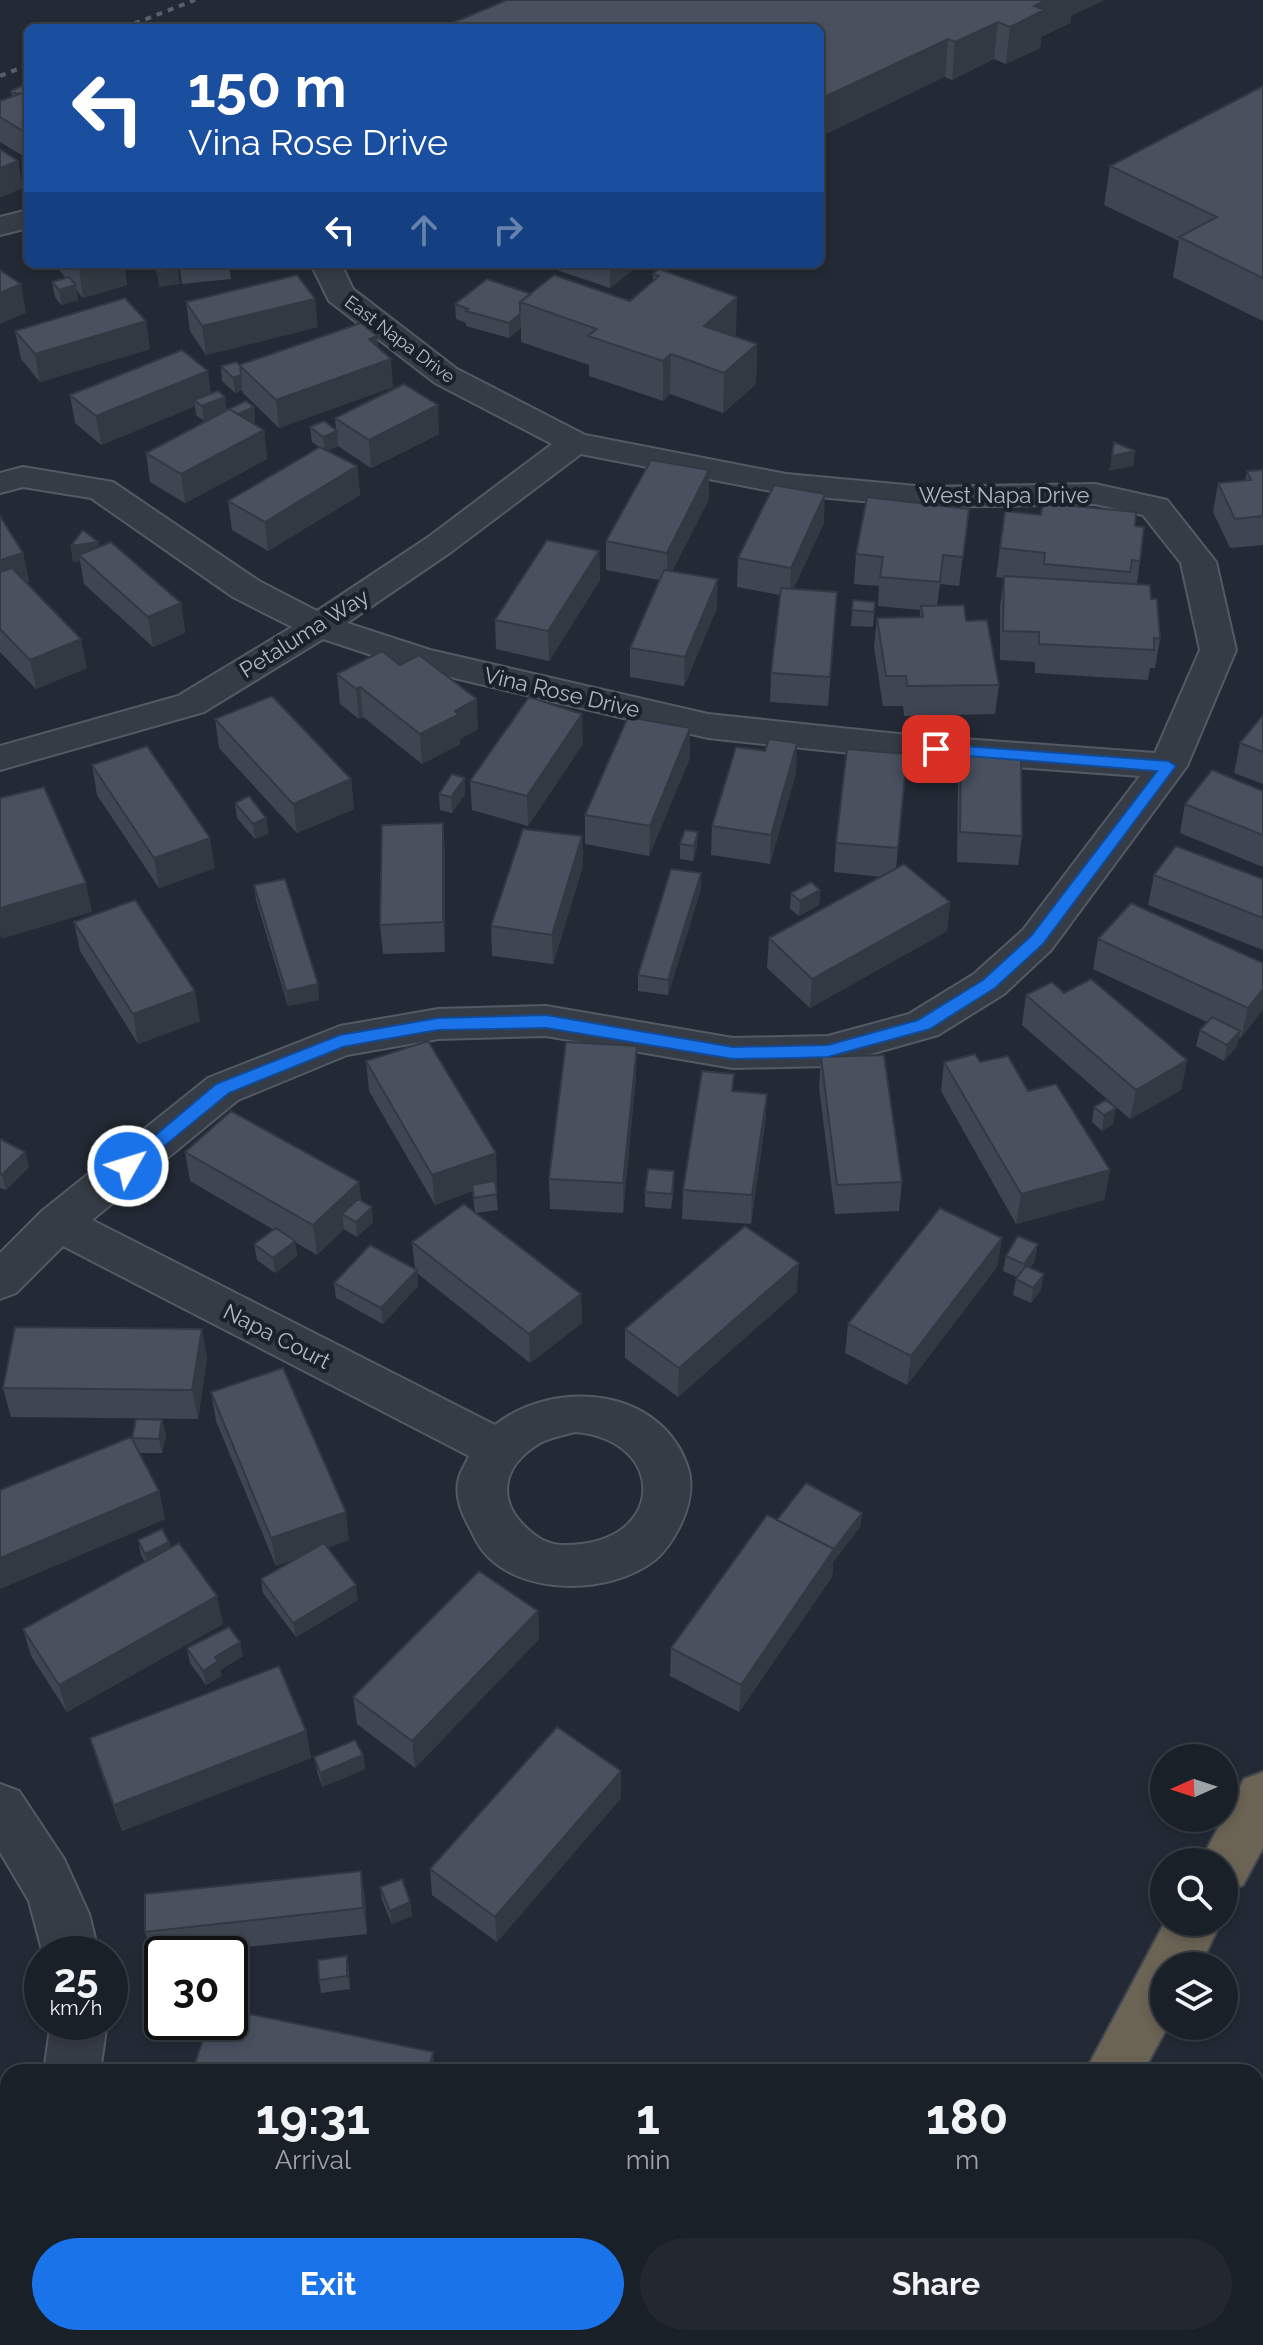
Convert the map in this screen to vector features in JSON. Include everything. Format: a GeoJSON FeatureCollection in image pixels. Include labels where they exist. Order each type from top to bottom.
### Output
{"type":"FeatureCollection","features":[{"type":"Feature","properties":{"kind":"highway"},"geometry":{"type":"LineString","coordinates":[[1235,1848],[1263,1796]]}},
{"type":"Feature","properties":{"kind":"highway"},"geometry":{"type":"LineString","coordinates":[[1117,2064],[1150,2004]]}},
{"type":"Feature","properties":{"kind":"street"},"geometry":{"type":"LineString","coordinates":[[0,226],[24,220]]}},
{"type":"Feature","properties":{"kind":"street","name":"East Napa Drive"},"geometry":{"type":"LineString","coordinates":[[328,268],[340,294],[446,376],[575,443]]}},
{"type":"Feature","properties":{"kind":"street","name":"Petaluma Way"},"geometry":{"type":"LineString","coordinates":[[0,758],[191,704],[319,626],[439,545],[575,443]]}},
{"type":"Feature","properties":{"kind":"street","name":"West Napa Drive"},"geometry":{"type":"LineString","coordinates":[[0,1281],[58,1223],[223,1089],[340,1041],[438,1024],[546,1021],[733,1053],[828,1051],[923,1025],[989,984],[1037,940],[1168,766],[1218,650],[1198,562],[1155,507],[1095,494],[927,497],[786,484],[575,443]]}},
{"type":"Feature","properties":{"kind":"street","name":"Vina Rose Drive"},"geometry":{"type":"LineString","coordinates":[[0,483],[23,477],[101,489],[246,589],[319,626],[421,659],[708,726],[908,747],[1168,766]]}},
{"type":"Feature","properties":{"kind":"street","name":"Napa Court"},"geometry":{"type":"LineString","coordinates":[[58,1223],[497,1448]]}},
{"type":"Feature","properties":{"kind":"street"},"geometry":{"type":"LineString","coordinates":[[0,1808],[31,1850],[69,1936]]}},
{"type":"Feature","properties":{"kind":"street"},"geometry":{"type":"LineString","coordinates":[[73,2064],[76,2040]]}},
{"type":"Feature","properties":{"kind":"building"},"geometry":{"type":"Polygon","coordinates":[[[507,0],[1046,0],[1034,6],[1044,10],[1010,27],[998,22],[955,42],[948,39],[824,97],[824,24],[450,24],[507,0]]]}},
{"type":"Feature","properties":{"kind":"building"},"geometry":{"type":"Polygon","coordinates":[[[21,86],[24,88],[24,94],[11,91],[21,86]]]}},
{"type":"Feature","properties":{"kind":"building"},"geometry":{"type":"Polygon","coordinates":[[[1263,86],[1263,278],[1179,237],[1217,217],[1110,166],[1263,86]]]}},
{"type":"Feature","properties":{"kind":"building"},"geometry":{"type":"Polygon","coordinates":[[[24,94],[24,132],[0,117],[0,101],[24,94]]]}},
{"type":"Feature","properties":{"kind":"building"},"geometry":{"type":"Polygon","coordinates":[[[0,149],[18,161],[0,168],[0,149]]]}},
{"type":"Feature","properties":{"kind":"building"},"geometry":{"type":"Polygon","coordinates":[[[156,268],[178,269],[157,272],[156,268]]]}},
{"type":"Feature","properties":{"kind":"building"},"geometry":{"type":"Polygon","coordinates":[[[659,269],[737,297],[704,326],[757,344],[724,373],[671,354],[663,361],[588,336],[597,329],[520,302],[554,275],[630,301],[659,276],[653,274],[659,269]]]}},
{"type":"Feature","properties":{"kind":"building"},"geometry":{"type":"Polygon","coordinates":[[[0,270],[21,284],[0,293],[0,270]]]}},
{"type":"Feature","properties":{"kind":"building"},"geometry":{"type":"Polygon","coordinates":[[[297,275],[315,299],[202,326],[186,302],[297,275]]]}},
{"type":"Feature","properties":{"kind":"building"},"geometry":{"type":"Polygon","coordinates":[[[69,277],[76,285],[59,290],[52,282],[69,277]]]}},
{"type":"Feature","properties":{"kind":"building"},"geometry":{"type":"Polygon","coordinates":[[[487,279],[531,294],[520,302],[520,314],[509,323],[466,311],[468,309],[455,304],[487,279]]]}},
{"type":"Feature","properties":{"kind":"building"},"geometry":{"type":"Polygon","coordinates":[[[125,298],[146,321],[35,354],[15,331],[125,298]]]}},
{"type":"Feature","properties":{"kind":"building"},"geometry":{"type":"Polygon","coordinates":[[[361,323],[377,336],[369,339],[391,359],[276,400],[239,365],[361,323]]]}},
{"type":"Feature","properties":{"kind":"building"},"geometry":{"type":"Polygon","coordinates":[[[182,350],[208,371],[96,416],[70,395],[182,350]]]}},
{"type":"Feature","properties":{"kind":"building"},"geometry":{"type":"Polygon","coordinates":[[[236,362],[240,365],[241,375],[233,378],[221,366],[236,362]]]}},
{"type":"Feature","properties":{"kind":"building"},"geometry":{"type":"Polygon","coordinates":[[[404,384],[438,405],[369,440],[335,418],[404,384]]]}},
{"type":"Feature","properties":{"kind":"building"},"geometry":{"type":"Polygon","coordinates":[[[218,391],[225,397],[202,406],[194,400],[218,391]]]}},
{"type":"Feature","properties":{"kind":"building"},"geometry":{"type":"Polygon","coordinates":[[[246,401],[254,407],[238,414],[229,409],[246,401]]]}},
{"type":"Feature","properties":{"kind":"building"},"geometry":{"type":"Polygon","coordinates":[[[229,409],[264,430],[181,474],[146,453],[229,409]]]}},
{"type":"Feature","properties":{"kind":"building"},"geometry":{"type":"Polygon","coordinates":[[[324,421],[337,431],[323,437],[310,427],[324,421]]]}},
{"type":"Feature","properties":{"kind":"building"},"geometry":{"type":"Polygon","coordinates":[[[1114,442],[1135,451],[1112,456],[1114,442]]]}},
{"type":"Feature","properties":{"kind":"building"},"geometry":{"type":"Polygon","coordinates":[[[320,447],[357,466],[265,522],[228,501],[320,447]]]}},
{"type":"Feature","properties":{"kind":"building"},"geometry":{"type":"Polygon","coordinates":[[[651,460],[709,470],[667,553],[606,541],[651,460]]]}},
{"type":"Feature","properties":{"kind":"building"},"geometry":{"type":"Polygon","coordinates":[[[1263,470],[1263,516],[1235,519],[1218,483],[1251,480],[1247,471],[1263,470]]]}},
{"type":"Feature","properties":{"kind":"building"},"geometry":{"type":"Polygon","coordinates":[[[774,485],[825,494],[791,568],[738,558],[774,485]]]}},
{"type":"Feature","properties":{"kind":"building"},"geometry":{"type":"Polygon","coordinates":[[[867,497],[969,509],[963,557],[943,555],[940,582],[880,577],[883,557],[856,554],[867,497]]]}},
{"type":"Feature","properties":{"kind":"building"},"geometry":{"type":"Polygon","coordinates":[[[1043,503],[1136,512],[1135,526],[1144,527],[1140,561],[1132,560],[1130,572],[1044,564],[1045,553],[1000,548],[1005,511],[1041,515],[1043,503]]]}},
{"type":"Feature","properties":{"kind":"building"},"geometry":{"type":"Polygon","coordinates":[[[0,516],[23,553],[0,560],[0,516]]]}},
{"type":"Feature","properties":{"kind":"building"},"geometry":{"type":"Polygon","coordinates":[[[83,530],[98,542],[71,546],[83,530]]]}},
{"type":"Feature","properties":{"kind":"building"},"geometry":{"type":"Polygon","coordinates":[[[547,540],[599,551],[548,631],[495,620],[547,540]]]}},
{"type":"Feature","properties":{"kind":"building"},"geometry":{"type":"Polygon","coordinates":[[[111,542],[181,603],[148,617],[79,555],[111,542]]]}},
{"type":"Feature","properties":{"kind":"building"},"geometry":{"type":"Polygon","coordinates":[[[12,568],[81,639],[30,660],[0,629],[0,572],[12,568]]]}},
{"type":"Feature","properties":{"kind":"building"},"geometry":{"type":"Polygon","coordinates":[[[664,570],[718,579],[685,657],[630,648],[664,570]]]}},
{"type":"Feature","properties":{"kind":"building"},"geometry":{"type":"Polygon","coordinates":[[[1004,576],[1150,585],[1151,599],[1157,599],[1160,639],[1154,638],[1154,650],[1039,644],[1039,632],[1003,631],[1004,576]]]}},
{"type":"Feature","properties":{"kind":"building"},"geometry":{"type":"Polygon","coordinates":[[[781,588],[837,592],[830,677],[771,673],[781,588]]]}},
{"type":"Feature","properties":{"kind":"building"},"geometry":{"type":"Polygon","coordinates":[[[853,600],[875,602],[874,612],[852,610],[853,600]]]}},
{"type":"Feature","properties":{"kind":"building"},"geometry":{"type":"Polygon","coordinates":[[[964,605],[966,621],[987,620],[999,685],[907,686],[906,676],[886,676],[877,618],[923,617],[921,606],[964,605]]]}},
{"type":"Feature","properties":{"kind":"building"},"geometry":{"type":"Polygon","coordinates":[[[382,651],[400,665],[419,655],[477,699],[455,711],[458,715],[420,734],[360,687],[356,689],[337,674],[382,651]]]}},
{"type":"Feature","properties":{"kind":"building"},"geometry":{"type":"Polygon","coordinates":[[[272,696],[351,779],[293,804],[215,719],[272,696]]]}},
{"type":"Feature","properties":{"kind":"building"},"geometry":{"type":"Polygon","coordinates":[[[529,697],[582,714],[527,796],[470,781],[529,697]]]}},
{"type":"Feature","properties":{"kind":"building"},"geometry":{"type":"Polygon","coordinates":[[[1263,715],[1263,752],[1240,743],[1263,715]]]}},
{"type":"Feature","properties":{"kind":"building"},"geometry":{"type":"Polygon","coordinates":[[[628,717],[690,728],[650,826],[585,815],[628,717]]]}},
{"type":"Feature","properties":{"kind":"building"},"geometry":{"type":"Polygon","coordinates":[[[769,739],[797,743],[771,835],[712,826],[736,747],[765,751],[769,739]]]}},
{"type":"Feature","properties":{"kind":"building"},"geometry":{"type":"Polygon","coordinates":[[[147,746],[210,838],[154,858],[92,765],[147,746]]]}},
{"type":"Feature","properties":{"kind":"building"},"geometry":{"type":"Polygon","coordinates":[[[847,749],[907,754],[898,848],[836,843],[847,749]]]}},
{"type":"Feature","properties":{"kind":"building"},"geometry":{"type":"Polygon","coordinates":[[[961,752],[1021,755],[1022,836],[960,832],[961,752]]]}},
{"type":"Feature","properties":{"kind":"building"},"geometry":{"type":"Polygon","coordinates":[[[1212,770],[1263,791],[1263,835],[1185,804],[1212,770]]]}},
{"type":"Feature","properties":{"kind":"building"},"geometry":{"type":"Polygon","coordinates":[[[452,774],[465,778],[451,797],[439,794],[452,774]]]}},
{"type":"Feature","properties":{"kind":"building"},"geometry":{"type":"Polygon","coordinates":[[[44,787],[86,883],[0,908],[0,798],[44,787]]]}},
{"type":"Feature","properties":{"kind":"building"},"geometry":{"type":"Polygon","coordinates":[[[249,796],[266,818],[253,824],[235,803],[249,796]]]}},
{"type":"Feature","properties":{"kind":"building"},"geometry":{"type":"Polygon","coordinates":[[[443,823],[443,922],[380,925],[382,825],[443,823]]]}},
{"type":"Feature","properties":{"kind":"building"},"geometry":{"type":"Polygon","coordinates":[[[523,829],[582,836],[552,935],[491,926],[523,829]]]}},
{"type":"Feature","properties":{"kind":"building"},"geometry":{"type":"Polygon","coordinates":[[[685,830],[698,832],[694,846],[680,844],[685,830]]]}},
{"type":"Feature","properties":{"kind":"building"},"geometry":{"type":"Polygon","coordinates":[[[1176,846],[1263,879],[1263,918],[1154,875],[1176,846]]]}},
{"type":"Feature","properties":{"kind":"building"},"geometry":{"type":"Polygon","coordinates":[[[904,864],[950,902],[812,979],[769,938],[904,864]]]}},
{"type":"Feature","properties":{"kind":"building"},"geometry":{"type":"Polygon","coordinates":[[[671,869],[701,873],[668,980],[638,975],[671,869]]]}},
{"type":"Feature","properties":{"kind":"building"},"geometry":{"type":"Polygon","coordinates":[[[285,879],[318,984],[286,991],[254,885],[285,879]]]}},
{"type":"Feature","properties":{"kind":"building"},"geometry":{"type":"Polygon","coordinates":[[[811,882],[820,890],[800,901],[791,893],[811,882]]]}},
{"type":"Feature","properties":{"kind":"building"},"geometry":{"type":"Polygon","coordinates":[[[135,900],[195,991],[133,1014],[74,922],[135,900]]]}},
{"type":"Feature","properties":{"kind":"building"},"geometry":{"type":"Polygon","coordinates":[[[1131,903],[1263,963],[1263,989],[1248,1008],[1098,939],[1131,903]]]}},
{"type":"Feature","properties":{"kind":"building"},"geometry":{"type":"Polygon","coordinates":[[[1091,979],[1187,1060],[1136,1090],[1026,995],[1052,982],[1064,993],[1091,979]]]}},
{"type":"Feature","properties":{"kind":"building"},"geometry":{"type":"Polygon","coordinates":[[[1212,1017],[1240,1031],[1227,1045],[1200,1030],[1212,1017]]]}},
{"type":"Feature","properties":{"kind":"building"},"geometry":{"type":"Polygon","coordinates":[[[428,1041],[496,1153],[432,1175],[366,1061],[428,1041]]]}},
{"type":"Feature","properties":{"kind":"building"},"geometry":{"type":"Polygon","coordinates":[[[566,1042],[637,1046],[623,1183],[549,1179],[566,1042]]]}},
{"type":"Feature","properties":{"kind":"building"},"geometry":{"type":"Polygon","coordinates":[[[975,1054],[980,1062],[1008,1056],[1028,1091],[1056,1084],[1110,1170],[1021,1194],[944,1062],[975,1054]]]}},
{"type":"Feature","properties":{"kind":"building"},"geometry":{"type":"Polygon","coordinates":[[[884,1055],[902,1182],[837,1185],[821,1057],[884,1055]]]}},
{"type":"Feature","properties":{"kind":"building"},"geometry":{"type":"Polygon","coordinates":[[[702,1071],[734,1074],[732,1091],[767,1094],[752,1195],[683,1190],[702,1071]]]}},
{"type":"Feature","properties":{"kind":"building"},"geometry":{"type":"Polygon","coordinates":[[[1106,1100],[1116,1108],[1104,1115],[1094,1107],[1106,1100]]]}},
{"type":"Feature","properties":{"kind":"building"},"geometry":{"type":"Polygon","coordinates":[[[231,1111],[359,1182],[313,1225],[185,1152],[231,1111]]]}},
{"type":"Feature","properties":{"kind":"building"},"geometry":{"type":"Polygon","coordinates":[[[0,1139],[25,1152],[2,1175],[0,1174],[0,1139]]]}},
{"type":"Feature","properties":{"kind":"building"},"geometry":{"type":"Polygon","coordinates":[[[648,1169],[674,1171],[672,1194],[645,1192],[648,1169]]]}},
{"type":"Feature","properties":{"kind":"building"},"geometry":{"type":"Polygon","coordinates":[[[495,1181],[497,1194],[474,1198],[472,1185],[495,1181]]]}},
{"type":"Feature","properties":{"kind":"building"},"geometry":{"type":"Polygon","coordinates":[[[358,1199],[372,1207],[356,1222],[342,1214],[358,1199]]]}},
{"type":"Feature","properties":{"kind":"building"},"geometry":{"type":"Polygon","coordinates":[[[464,1204],[581,1294],[529,1334],[412,1242],[464,1204]]]}},
{"type":"Feature","properties":{"kind":"building"},"geometry":{"type":"Polygon","coordinates":[[[940,1208],[1002,1238],[911,1356],[848,1324],[940,1208]]]}},
{"type":"Feature","properties":{"kind":"building"},"geometry":{"type":"Polygon","coordinates":[[[745,1226],[799,1263],[679,1368],[625,1329],[745,1226]]]}},
{"type":"Feature","properties":{"kind":"building"},"geometry":{"type":"Polygon","coordinates":[[[276,1228],[295,1241],[273,1258],[254,1244],[276,1228]]]}},
{"type":"Feature","properties":{"kind":"building"},"geometry":{"type":"Polygon","coordinates":[[[1018,1236],[1038,1244],[1024,1264],[1006,1256],[1018,1236]]]}},
{"type":"Feature","properties":{"kind":"building"},"geometry":{"type":"Polygon","coordinates":[[[370,1245],[417,1270],[381,1308],[334,1283],[370,1245]]]}},
{"type":"Feature","properties":{"kind":"building"},"geometry":{"type":"Polygon","coordinates":[[[1026,1266],[1044,1274],[1033,1288],[1016,1279],[1026,1266]]]}},
{"type":"Feature","properties":{"kind":"building"},"geometry":{"type":"Polygon","coordinates":[[[15,1327],[202,1329],[192,1390],[3,1388],[15,1327]]]}},
{"type":"Feature","properties":{"kind":"building"},"geometry":{"type":"Polygon","coordinates":[[[283,1368],[346,1512],[271,1538],[211,1392],[283,1368]]]}},
{"type":"Feature","properties":{"kind":"building"},"geometry":{"type":"Polygon","coordinates":[[[136,1419],[162,1420],[159,1439],[132,1438],[136,1419]]]}},
{"type":"Feature","properties":{"kind":"building"},"geometry":{"type":"Polygon","coordinates":[[[131,1437],[159,1491],[0,1558],[0,1490],[131,1437]]]}},
{"type":"Feature","properties":{"kind":"building"},"geometry":{"type":"Polygon","coordinates":[[[806,1483],[862,1513],[834,1549],[777,1520],[806,1483]]]}},
{"type":"Feature","properties":{"kind":"building"},"geometry":{"type":"Polygon","coordinates":[[[767,1515],[834,1549],[741,1685],[671,1648],[767,1515]]]}},
{"type":"Feature","properties":{"kind":"building"},"geometry":{"type":"Polygon","coordinates":[[[162,1529],[169,1542],[145,1554],[138,1540],[162,1529]]]}},
{"type":"Feature","properties":{"kind":"building"},"geometry":{"type":"Polygon","coordinates":[[[179,1543],[217,1596],[59,1685],[23,1629],[179,1543]]]}},
{"type":"Feature","properties":{"kind":"building"},"geometry":{"type":"Polygon","coordinates":[[[324,1543],[356,1585],[293,1623],[261,1579],[324,1543]]]}},
{"type":"Feature","properties":{"kind":"building"},"geometry":{"type":"Polygon","coordinates":[[[479,1571],[538,1611],[412,1741],[353,1697],[479,1571]]]}},
{"type":"Feature","properties":{"kind":"building"},"geometry":{"type":"Polygon","coordinates":[[[229,1627],[240,1642],[215,1657],[218,1661],[203,1671],[187,1648],[229,1627]]]}},
{"type":"Feature","properties":{"kind":"building"},"geometry":{"type":"Polygon","coordinates":[[[279,1666],[306,1731],[114,1805],[90,1738],[279,1666]]]}},
{"type":"Feature","properties":{"kind":"building"},"geometry":{"type":"Polygon","coordinates":[[[557,1727],[621,1771],[495,1917],[430,1869],[557,1727]]]}},
{"type":"Feature","properties":{"kind":"building"},"geometry":{"type":"Polygon","coordinates":[[[355,1740],[363,1755],[320,1773],[314,1757],[355,1740]]]}},
{"type":"Feature","properties":{"kind":"building"},"geometry":{"type":"Polygon","coordinates":[[[361,1871],[363,1908],[145,1932],[145,1894],[361,1871]]]}},
{"type":"Feature","properties":{"kind":"building"},"geometry":{"type":"Polygon","coordinates":[[[402,1879],[410,1902],[390,1911],[380,1887],[402,1879]]]}},
{"type":"Feature","properties":{"kind":"building"},"geometry":{"type":"Polygon","coordinates":[[[347,1956],[347,1976],[319,1980],[318,1960],[347,1956]]]}},
{"type":"Feature","properties":{"kind":"building"},"geometry":{"type":"Polygon","coordinates":[[[248,2014],[433,2052],[430,2064],[195,2064],[203,2040],[248,2040],[248,2014]]]}},
{"type":"Feature","properties":{"kind":"railway"},"geometry":{"type":"LineString","coordinates":[[133,24],[195,0]]}},
{"type":"Feature","properties":{"kind":"railway"},"geometry":{"type":"LineString","coordinates":[[0,76],[24,67]]}},
{"type":"Feature","properties":{"kind":"route"},"geometry":{"type":"LineString","coordinates":[[128,1166],[223,1089],[340,1041],[438,1024],[546,1021],[733,1053],[796,1052],[828,1051],[923,1025],[989,984],[1037,940],[1168,766],[936,749]]}}]}
